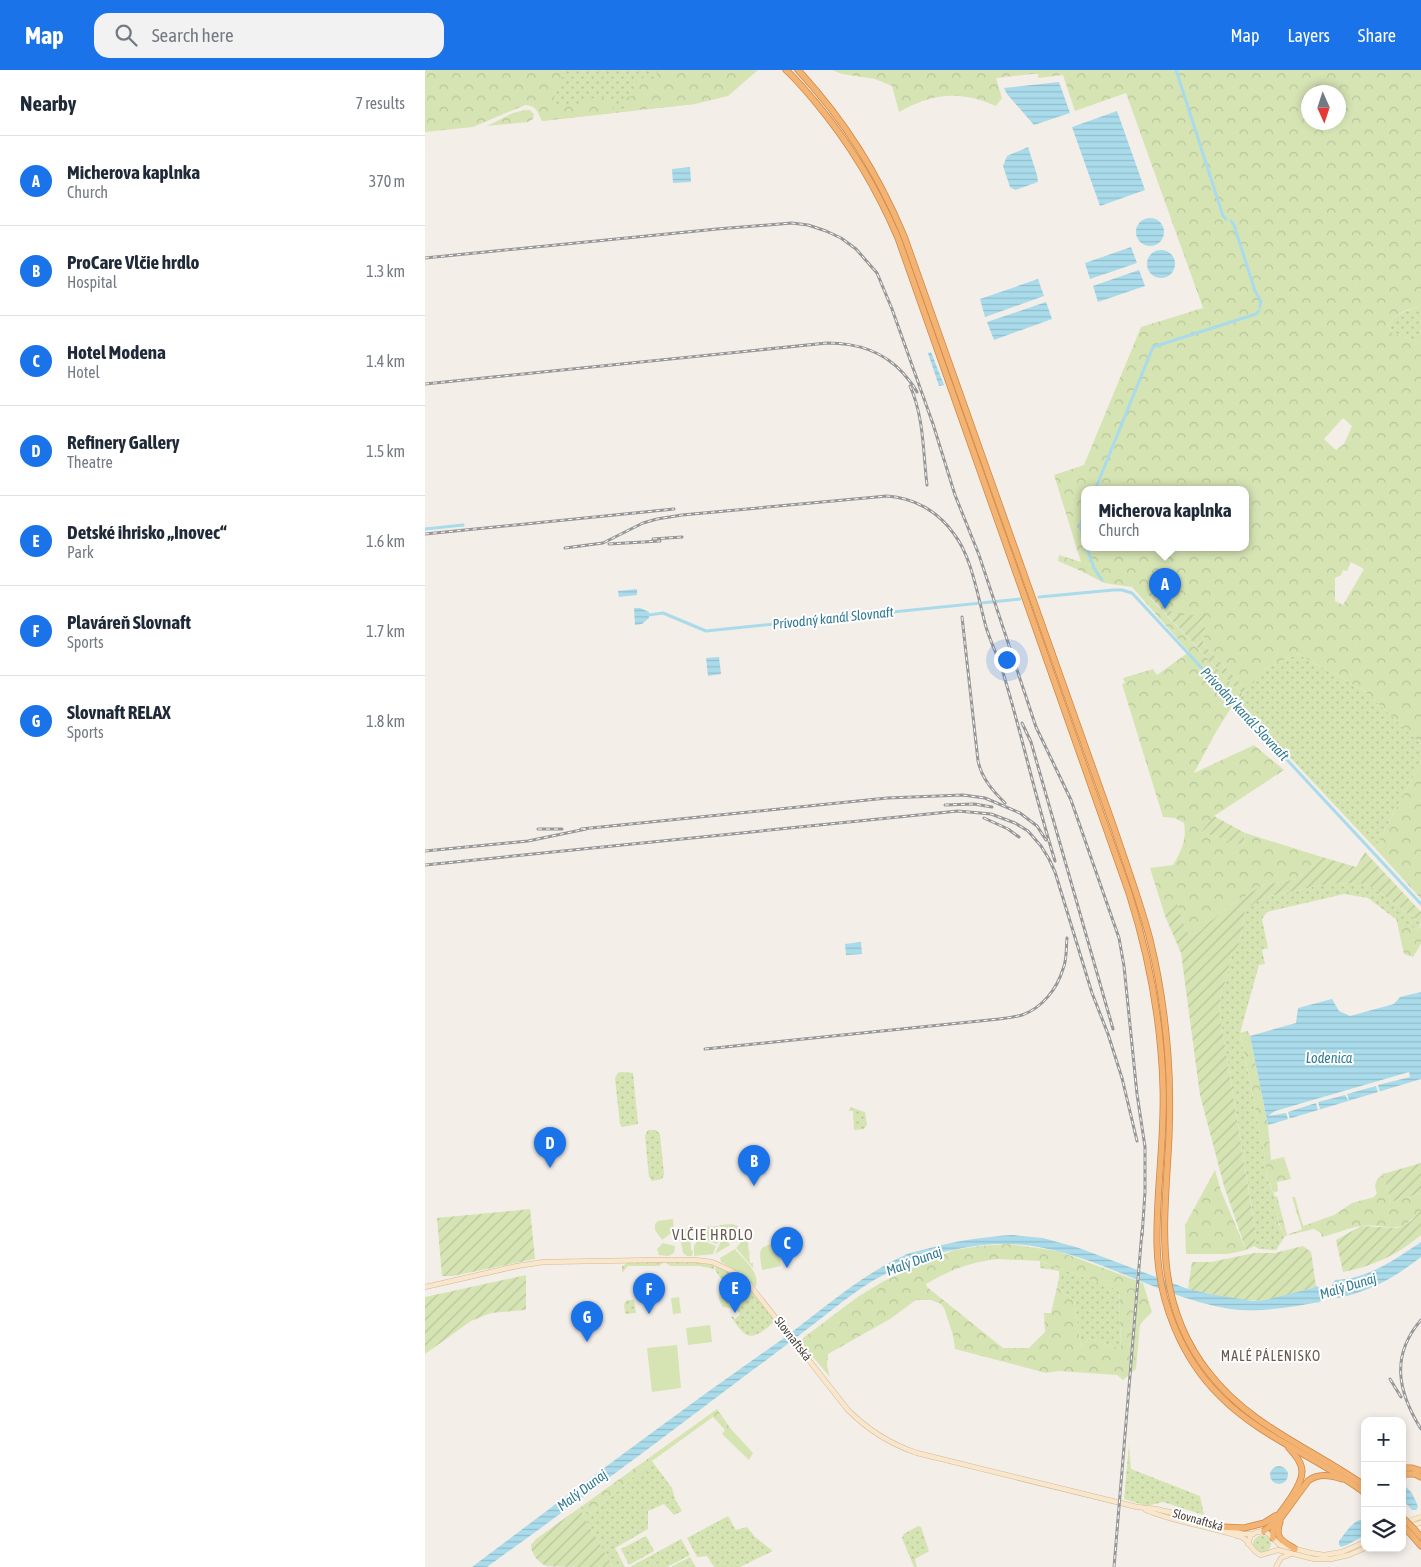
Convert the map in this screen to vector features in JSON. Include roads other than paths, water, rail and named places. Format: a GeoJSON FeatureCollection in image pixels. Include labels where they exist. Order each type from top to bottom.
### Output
{"type":"FeatureCollection","features":[{"type":"Feature","properties":{"kind":"highway"},"geometry":{"type":"LineString","coordinates":[[786,70],[833,122],[869,177],[889,216],[1129,893],[1151,976],[1166,1082],[1169,1134],[1164,1247],[1169,1286],[1180,1322],[1189,1343],[1201,1363],[1234,1402],[1273,1430],[1334,1465],[1361,1488]]}},
{"type":"Feature","properties":{"kind":"highway"},"geometry":{"type":"LineString","coordinates":[[798,70],[838,117],[864,156],[895,214],[1138,898],[1157,975],[1166,1036],[1166,1082],[1157,1245],[1163,1290],[1177,1332],[1195,1366],[1221,1398],[1244,1417],[1286,1444],[1350,1479]]}},
{"type":"Feature","properties":{"kind":"highway"},"geometry":{"type":"LineString","coordinates":[[1269,1533],[1280,1512],[1299,1484],[1301,1474],[1299,1462],[1286,1444]]}},
{"type":"Feature","properties":{"kind":"highway"},"geometry":{"type":"LineString","coordinates":[[1406,1468],[1421,1471]]}},
{"type":"Feature","properties":{"kind":"highway"},"geometry":{"type":"LineString","coordinates":[[1406,1474],[1415,1474],[1421,1477]]}},
{"type":"Feature","properties":{"kind":"highway"},"geometry":{"type":"LineString","coordinates":[[1269,1533],[1312,1478],[1331,1475],[1361,1480]]}},
{"type":"Feature","properties":{"kind":"highway"},"geometry":{"type":"LineString","coordinates":[[1223,1527],[1241,1529],[1255,1526],[1267,1521],[1280,1512]]}},
{"type":"Feature","properties":{"kind":"highway"},"geometry":{"type":"LineString","coordinates":[[1281,1519],[1278,1528],[1279,1537],[1293,1551]]}},
{"type":"Feature","properties":{"kind":"highway"},"geometry":{"type":"LineString","coordinates":[[1406,1525],[1421,1538]]}},
{"type":"Feature","properties":{"kind":"highway"},"geometry":{"type":"LineString","coordinates":[[1406,1525],[1421,1546]]}},
{"type":"Feature","properties":{"kind":"main road","name":"Slovnaftská"},"geometry":{"type":"LineString","coordinates":[[425,1287],[517,1266],[544,1262],[706,1261],[725,1267],[742,1278],[758,1295],[854,1416],[872,1431],[893,1443],[917,1452],[1143,1508],[1156,1509],[1223,1527],[1249,1545]]}},
{"type":"Feature","properties":{"kind":"main road","name":"Slovnaftská"},"geometry":{"type":"LineString","coordinates":[[1143,1508],[1155,1514],[1207,1527],[1245,1535],[1253,1534]]}},
{"type":"Feature","properties":{"kind":"main road"},"geometry":{"type":"LineString","coordinates":[[1406,1525],[1421,1518]]}},
{"type":"Feature","properties":{"kind":"main road"},"geometry":{"type":"LineString","coordinates":[[1406,1525],[1421,1524]]}},
{"type":"Feature","properties":{"kind":"main road"},"geometry":{"type":"LineString","coordinates":[[1234,1533],[1259,1528],[1269,1533],[1278,1544],[1286,1549],[1314,1559],[1331,1559],[1361,1550]]}},
{"type":"Feature","properties":{"kind":"main road"},"geometry":{"type":"LineString","coordinates":[[1249,1545],[1253,1534],[1257,1532],[1269,1533]]}},
{"type":"Feature","properties":{"kind":"main road"},"geometry":{"type":"LineString","coordinates":[[1249,1545],[1254,1536],[1269,1533]]}},
{"type":"Feature","properties":{"kind":"main road"},"geometry":{"type":"LineString","coordinates":[[1269,1533],[1274,1543],[1270,1553]]}},
{"type":"Feature","properties":{"kind":"main road"},"geometry":{"type":"LineString","coordinates":[[1276,1567],[1281,1558],[1293,1551],[1334,1554],[1361,1544]]}},
{"type":"Feature","properties":{"kind":"main road"},"geometry":{"type":"LineString","coordinates":[[1249,1545],[1259,1554],[1286,1549]]}},
{"type":"Feature","properties":{"kind":"water"},"geometry":{"type":"Polygon","coordinates":[[[1059,82],[1070,113],[1034,125],[1004,88],[1059,82]]]}},
{"type":"Feature","properties":{"kind":"water"},"geometry":{"type":"Polygon","coordinates":[[[1117,111],[1145,190],[1100,206],[1072,127],[1117,111]]]}},
{"type":"Feature","properties":{"kind":"water"},"geometry":{"type":"Polygon","coordinates":[[[1028,147],[1038,182],[1015,190],[1010,187],[1003,166],[1007,156],[1028,147]]]}},
{"type":"Feature","properties":{"kind":"water"},"geometry":{"type":"Polygon","coordinates":[[[690,167],[691,182],[673,183],[672,169],[690,167]]]}},
{"type":"Feature","properties":{"kind":"water"},"geometry":{"type":"Polygon","coordinates":[[[1150,218],[1160,222],[1164,232],[1160,242],[1150,246],[1140,242],[1136,232],[1140,222],[1150,218]]]}},
{"type":"Feature","properties":{"kind":"water"},"geometry":{"type":"Polygon","coordinates":[[[1131,247],[1137,263],[1090,279],[1085,263],[1131,247]]]}},
{"type":"Feature","properties":{"kind":"water"},"geometry":{"type":"Polygon","coordinates":[[[1161,250],[1171,254],[1175,264],[1171,274],[1161,278],[1151,274],[1147,264],[1151,254],[1161,250]]]}},
{"type":"Feature","properties":{"kind":"water"},"geometry":{"type":"Polygon","coordinates":[[[1139,270],[1145,286],[1098,302],[1093,286],[1139,270]]]}},
{"type":"Feature","properties":{"kind":"water"},"geometry":{"type":"Polygon","coordinates":[[[1038,279],[1044,296],[985,317],[980,299],[1038,279]]]}},
{"type":"Feature","properties":{"kind":"water"},"geometry":{"type":"Polygon","coordinates":[[[1046,302],[1052,319],[994,340],[987,322],[1046,302]]]}},
{"type":"Feature","properties":{"kind":"water"},"geometry":{"type":"Polygon","coordinates":[[[931,352],[944,385],[939,386],[928,353],[931,352]]]}},
{"type":"Feature","properties":{"kind":"water"},"geometry":{"type":"Polygon","coordinates":[[[637,589],[637,595],[619,597],[618,591],[637,589]]]}},
{"type":"Feature","properties":{"kind":"water"},"geometry":{"type":"Polygon","coordinates":[[[634,608],[640,608],[649,612],[649,618],[642,624],[635,625],[634,608]]]}},
{"type":"Feature","properties":{"kind":"water"},"geometry":{"type":"Polygon","coordinates":[[[719,657],[721,674],[708,676],[706,658],[719,657]]]}},
{"type":"Feature","properties":{"kind":"water"},"geometry":{"type":"Polygon","coordinates":[[[861,942],[862,954],[846,955],[845,944],[861,942]]]}},
{"type":"Feature","properties":{"kind":"water","name":"Lodenica"},"geometry":{"type":"Polygon","coordinates":[[[1421,992],[1421,1079],[1268,1125],[1250,1036],[1296,1023],[1298,1008],[1332,999],[1339,1011],[1350,1016],[1394,1004],[1400,997],[1421,992]]]}},
{"type":"Feature","properties":{"kind":"water","name":"Malý Dunaj"},"geometry":{"type":"Polygon","coordinates":[[[1012,1235],[1043,1238],[1079,1248],[1188,1289],[1215,1295],[1253,1301],[1265,1300],[1316,1286],[1323,1289],[1325,1294],[1329,1293],[1330,1296],[1323,1297],[1320,1302],[1264,1310],[1230,1309],[1174,1294],[1065,1253],[1037,1247],[1008,1244],[979,1245],[934,1254],[883,1275],[854,1293],[655,1444],[487,1567],[472,1567],[854,1285],[887,1264],[912,1252],[937,1246],[979,1238],[1012,1235]]]}},
{"type":"Feature","properties":{"kind":"water","name":"Malý Dunaj"},"geometry":{"type":"Polygon","coordinates":[[[1421,1242],[1421,1257],[1402,1271],[1372,1287],[1339,1298],[1334,1296],[1332,1285],[1335,1280],[1347,1279],[1370,1272],[1391,1262],[1421,1242]]]}},
{"type":"Feature","properties":{"kind":"water"},"geometry":{"type":"Polygon","coordinates":[[[1279,1466],[1285,1469],[1288,1475],[1285,1481],[1279,1484],[1273,1481],[1270,1475],[1273,1469],[1279,1466]]]}},
{"type":"Feature","properties":{"kind":"water"},"geometry":{"type":"Polygon","coordinates":[[[1406,1487],[1415,1499],[1418,1507],[1416,1510],[1412,1510],[1406,1503],[1406,1487]]]}},
{"type":"Feature","properties":{"kind":"water"},"geometry":{"type":"Polygon","coordinates":[[[1360,1520],[1361,1537],[1341,1547],[1339,1541],[1350,1527],[1360,1520]]]}},
{"type":"Feature","properties":{"kind":"waterway"},"geometry":{"type":"LineString","coordinates":[[1176,70],[1223,216],[1226,219]]}},
{"type":"Feature","properties":{"kind":"waterway"},"geometry":{"type":"LineString","coordinates":[[1231,221],[1234,225],[1255,291],[1261,301],[1260,307]]}},
{"type":"Feature","properties":{"kind":"waterway"},"geometry":{"type":"LineString","coordinates":[[1097,486],[1153,347],[1256,314],[1259,311]]}},
{"type":"Feature","properties":{"kind":"waterway"},"geometry":{"type":"LineString","coordinates":[[1081,524],[1081,529]]}},
{"type":"Feature","properties":{"kind":"waterway"},"geometry":{"type":"LineString","coordinates":[[425,529],[463,525]]}},
{"type":"Feature","properties":{"kind":"waterway"},"geometry":{"type":"LineString","coordinates":[[1088,551],[1094,568],[1102,580]]}},
{"type":"Feature","properties":{"kind":"waterway","name":"Prívodný kanál Slovnaft"},"geometry":{"type":"LineString","coordinates":[[1039,597],[1113,590],[1132,593],[1421,904]]}},
{"type":"Feature","properties":{"kind":"waterway","name":"Prívodný kanál Slovnaft"},"geometry":{"type":"LineString","coordinates":[[649,615],[663,613],[706,631],[1020,599]]}},
{"type":"Feature","properties":{"kind":"railway"},"geometry":{"type":"LineString","coordinates":[[425,258],[792,223],[808,225],[841,238],[856,249],[877,273],[892,309],[933,424],[955,495],[979,555],[1036,727],[1071,800],[1119,938],[1124,966],[1137,1094],[1145,1147],[1145,1192],[1142,1236]]}},
{"type":"Feature","properties":{"kind":"railway"},"geometry":{"type":"LineString","coordinates":[[425,384],[838,343],[858,346],[877,353],[895,365],[917,392]]}},
{"type":"Feature","properties":{"kind":"railway"},"geometry":{"type":"LineString","coordinates":[[910,386],[918,410],[927,485]]}},
{"type":"Feature","properties":{"kind":"railway"},"geometry":{"type":"LineString","coordinates":[[565,548],[603,543],[643,523],[682,515],[887,496],[916,503],[933,512],[954,534],[970,566],[986,627],[1008,690],[1055,861]]}},
{"type":"Feature","properties":{"kind":"railway"},"geometry":{"type":"LineString","coordinates":[[425,534],[674,509]]}},
{"type":"Feature","properties":{"kind":"railway"},"geometry":{"type":"LineString","coordinates":[[653,539],[682,537]]}},
{"type":"Feature","properties":{"kind":"railway"},"geometry":{"type":"LineString","coordinates":[[609,544],[660,541]]}},
{"type":"Feature","properties":{"kind":"railway"},"geometry":{"type":"LineString","coordinates":[[962,617],[978,761],[985,779],[1005,803]]}},
{"type":"Feature","properties":{"kind":"railway"},"geometry":{"type":"LineString","coordinates":[[1022,723],[1031,742],[1113,1029]]}},
{"type":"Feature","properties":{"kind":"railway"},"geometry":{"type":"LineString","coordinates":[[581,829],[887,798],[963,795],[985,798],[1020,813],[1037,826],[1046,840]]}},
{"type":"Feature","properties":{"kind":"railway"},"geometry":{"type":"LineString","coordinates":[[945,805],[974,804],[992,807]]}},
{"type":"Feature","properties":{"kind":"railway"},"geometry":{"type":"LineString","coordinates":[[425,865],[958,811],[991,814],[1015,823],[1028,831],[1041,846],[1055,872],[1092,993],[1122,1078],[1137,1141]]}},
{"type":"Feature","properties":{"kind":"railway"},"geometry":{"type":"LineString","coordinates":[[984,818],[1008,829],[1019,837]]}},
{"type":"Feature","properties":{"kind":"railway"},"geometry":{"type":"LineString","coordinates":[[538,829],[562,829]]}},
{"type":"Feature","properties":{"kind":"railway"},"geometry":{"type":"LineString","coordinates":[[425,851],[528,841],[586,829]]}},
{"type":"Feature","properties":{"kind":"railway"},"geometry":{"type":"LineString","coordinates":[[705,1049],[999,1019],[1022,1015],[1042,1003],[1057,984],[1065,962],[1067,938]]}},
{"type":"Feature","properties":{"kind":"railway"},"geometry":{"type":"LineString","coordinates":[[1114,1567],[1142,1231]]}},
{"type":"Feature","properties":{"kind":"railway"},"geometry":{"type":"LineString","coordinates":[[1421,1320],[1411,1334],[1401,1361],[1403,1388],[1413,1415],[1421,1429]]}},
{"type":"Feature","properties":{"kind":"railway"},"geometry":{"type":"LineString","coordinates":[[1390,1379],[1401,1397]]}},
{"type":"Feature","properties":{"kind":"place","name":"Micherova kaplnka"},"geometry":{"type":"Point","coordinates":[1165,609]}},
{"type":"Feature","properties":{"kind":"place","name":"Refinery Gallery"},"geometry":{"type":"Point","coordinates":[550,1168]}},
{"type":"Feature","properties":{"kind":"place","name":"ProCare Vlčie hrdlo"},"geometry":{"type":"Point","coordinates":[754,1186]}},
{"type":"Feature","properties":{"kind":"place","name":"Hotel Modena"},"geometry":{"type":"Point","coordinates":[787,1268]}},
{"type":"Feature","properties":{"kind":"place","name":"Detské ihrisko „Inovec“"},"geometry":{"type":"Point","coordinates":[735,1313]}},
{"type":"Feature","properties":{"kind":"place","name":"Plaváreň Slovnaft"},"geometry":{"type":"Point","coordinates":[649,1314]}},
{"type":"Feature","properties":{"kind":"place","name":"Slovnaft RELAX"},"geometry":{"type":"Point","coordinates":[587,1342]}},
{"type":"Feature","properties":{"kind":"district","name":"VLČIE HRDLO"},"geometry":{"type":"Point","coordinates":[713,1235]}},
{"type":"Feature","properties":{"kind":"district","name":"MALÉ PÁLENISKO"},"geometry":{"type":"Point","coordinates":[1271,1356]}}]}
